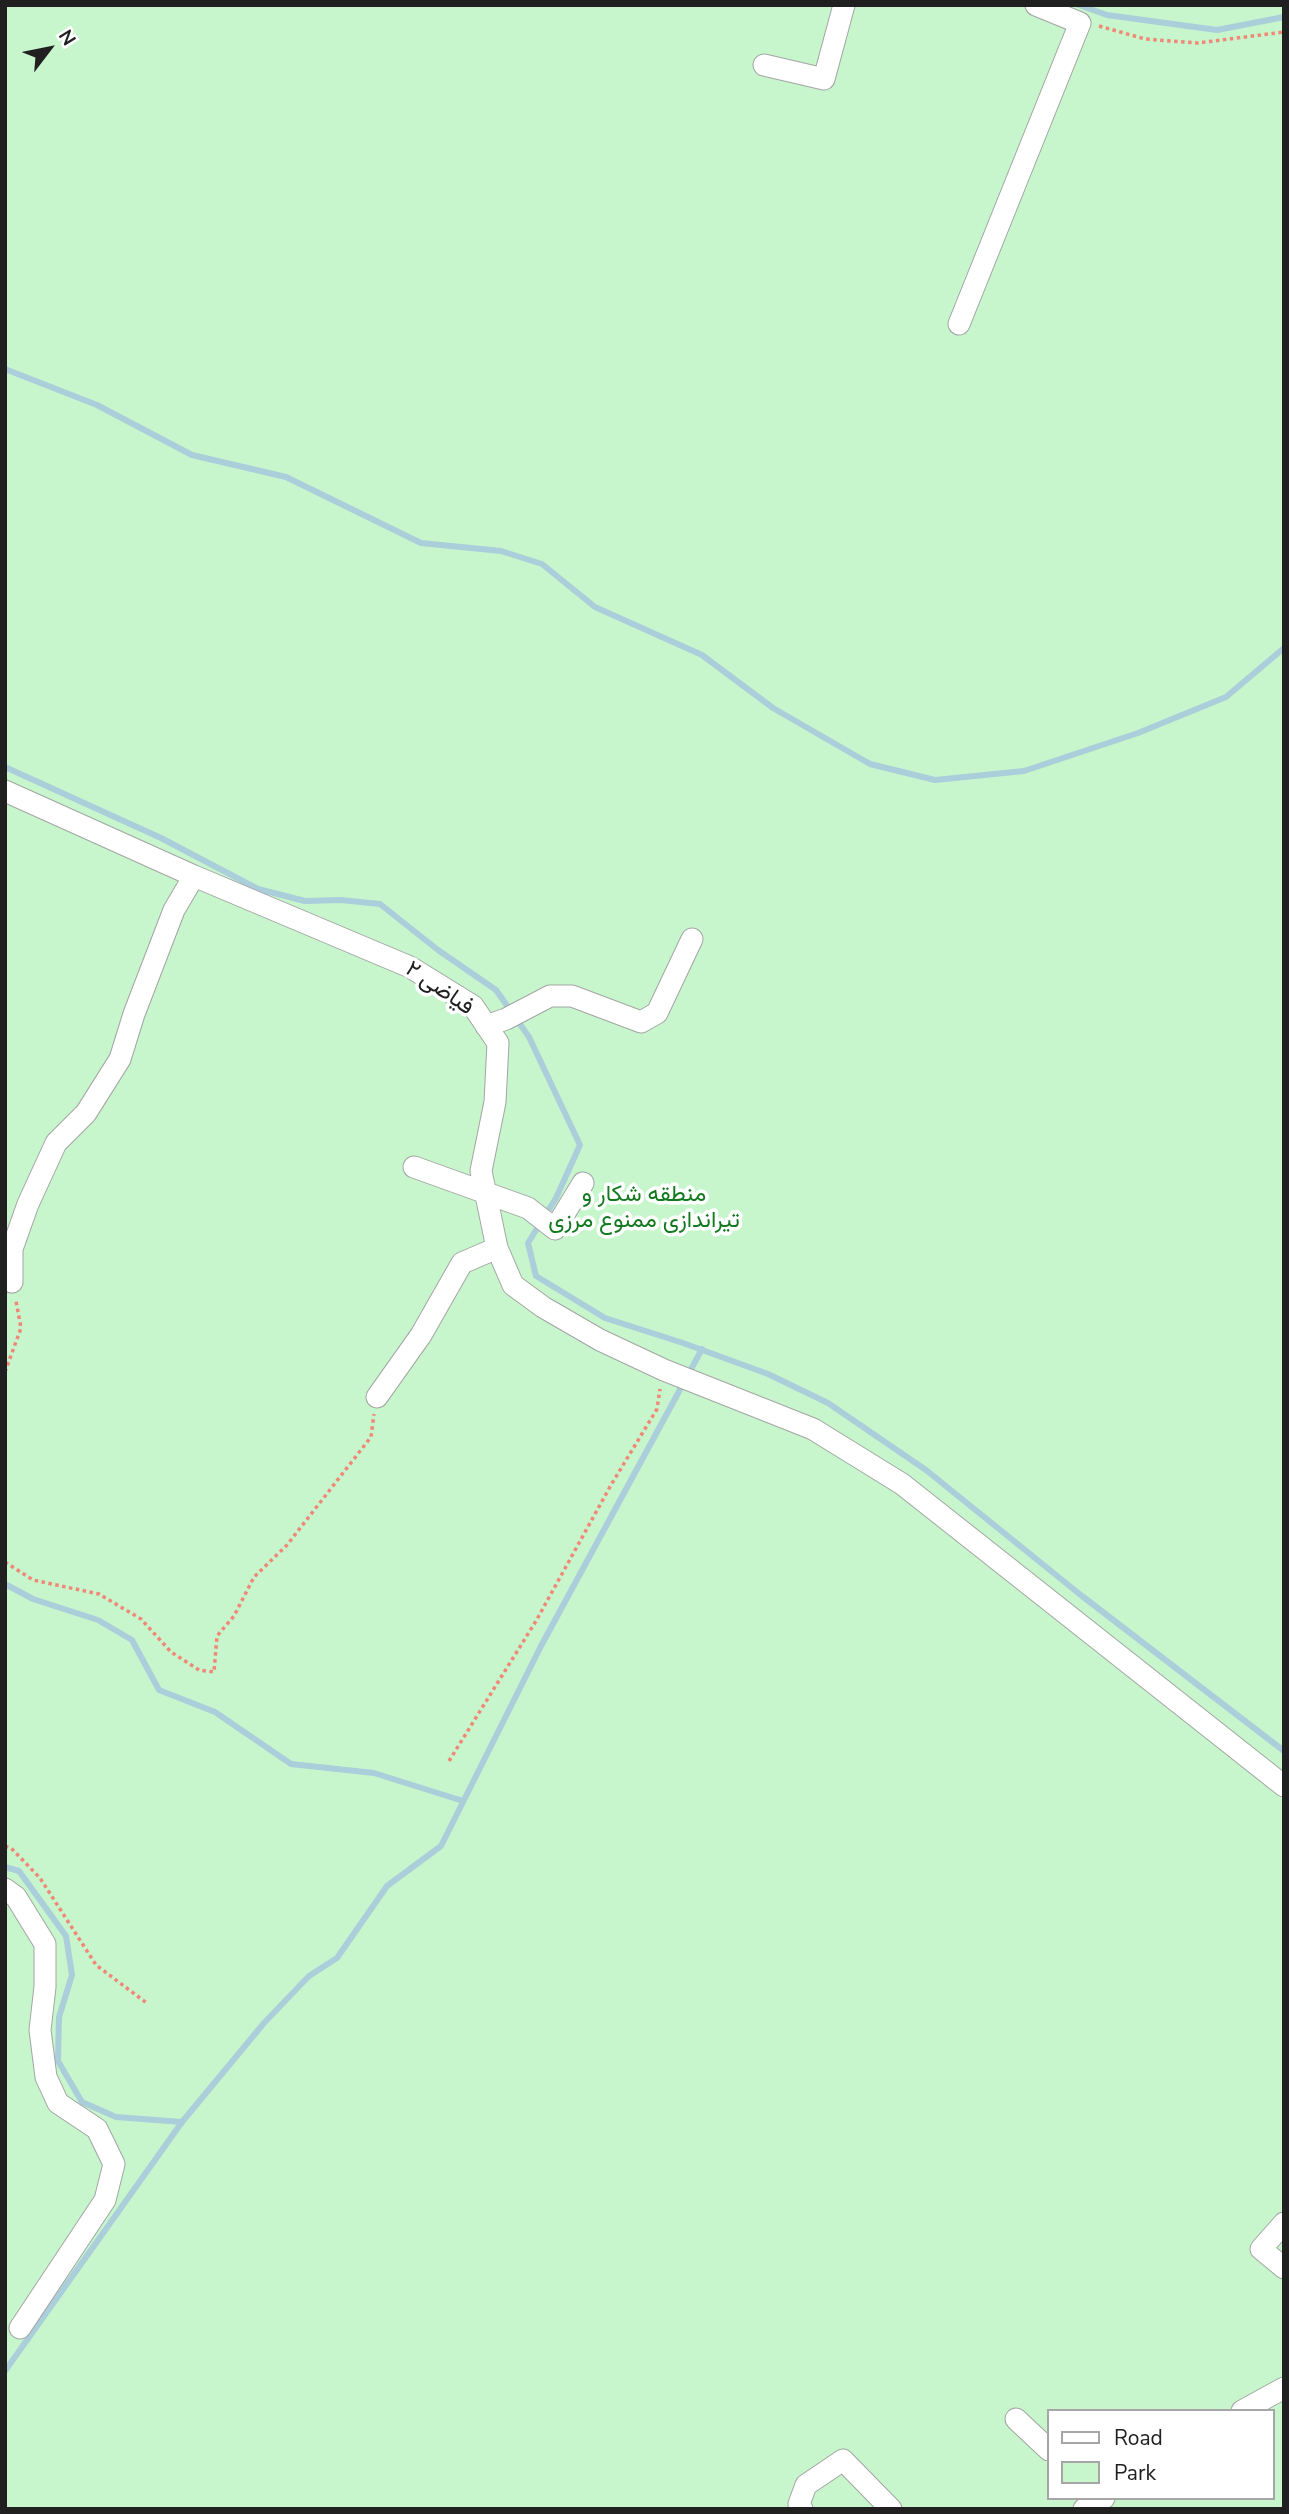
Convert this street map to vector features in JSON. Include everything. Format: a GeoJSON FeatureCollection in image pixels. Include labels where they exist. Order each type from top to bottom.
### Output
{"type":"FeatureCollection","features":[{"type":"Feature","properties":{"kind":"street"},"geometry":{"type":"LineString","coordinates":[[764,65],[824,79],[844,5]]}},
{"type":"Feature","properties":{"kind":"street"},"geometry":{"type":"LineString","coordinates":[[959,324],[1080,23],[1036,5]]}},
{"type":"Feature","properties":{"kind":"street","name":"فیاضی ۲"},"geometry":{"type":"LineString","coordinates":[[5,792],[194,876],[410,967],[496,1022],[498,1043],[495,1102],[481,1171],[497,1248],[513,1284],[543,1307],[600,1340],[672,1373],[813,1429],[902,1485],[1284,1786]]}},
{"type":"Feature","properties":{"kind":"street"},"geometry":{"type":"LineString","coordinates":[[12,1282],[12,1249],[28,1204],[56,1143],[86,1113],[120,1059],[134,1014],[174,910],[194,876]]}},
{"type":"Feature","properties":{"kind":"street"},"geometry":{"type":"LineString","coordinates":[[496,1022],[550,996],[572,996],[641,1022],[657,1013],[692,939]]}},
{"type":"Feature","properties":{"kind":"street"},"geometry":{"type":"LineString","coordinates":[[414,1167],[528,1208],[555,1228],[583,1183]]}},
{"type":"Feature","properties":{"kind":"street"},"geometry":{"type":"LineString","coordinates":[[377,1397],[421,1335],[461,1263],[497,1248]]}},
{"type":"Feature","properties":{"kind":"street"},"geometry":{"type":"LineString","coordinates":[[5,1889],[16,1897],[45,1944],[45,1987],[40,2030],[46,2077],[58,2103],[97,2129],[114,2164],[105,2200],[20,2328]]}},
{"type":"Feature","properties":{"kind":"street"},"geometry":{"type":"LineString","coordinates":[[1284,2223],[1261,2249],[1284,2268]]}},
{"type":"Feature","properties":{"kind":"street"},"geometry":{"type":"LineString","coordinates":[[1246,2409],[1284,2388]]}},
{"type":"Feature","properties":{"kind":"street"},"geometry":{"type":"LineString","coordinates":[[1016,2419],[1048,2449]]}},
{"type":"Feature","properties":{"kind":"street"},"geometry":{"type":"LineString","coordinates":[[802,2509],[799,2504],[806,2485],[843,2460],[891,2509]]}},
{"type":"Feature","properties":{"kind":"path"},"geometry":{"type":"LineString","coordinates":[[1080,23],[1114,29],[1145,39],[1198,43],[1284,32]]}},
{"type":"Feature","properties":{"kind":"path"},"geometry":{"type":"LineString","coordinates":[[5,1372],[21,1328],[12,1282]]}},
{"type":"Feature","properties":{"kind":"path"},"geometry":{"type":"LineString","coordinates":[[449,1761],[536,1621],[611,1485],[657,1409],[672,1373]]}},
{"type":"Feature","properties":{"kind":"path"},"geometry":{"type":"LineString","coordinates":[[5,1562],[33,1580],[99,1594],[141,1619],[171,1652],[199,1671],[214,1672],[216,1636],[234,1616],[254,1577],[287,1545],[371,1437],[377,1397]]}},
{"type":"Feature","properties":{"kind":"path"},"geometry":{"type":"LineString","coordinates":[[5,1846],[11,1848],[40,1878],[96,1965],[148,2004]]}},
{"type":"Feature","properties":{"kind":"green space","name":"منطقه شکار و تیراندازی ممنوع مرزی"},"geometry":{"type":"Polygon","coordinates":[[[5,5],[1284,5],[1284,2509],[5,2509],[5,5]]]}},
{"type":"Feature","properties":{"kind":"waterway"},"geometry":{"type":"LineString","coordinates":[[1079,5],[1107,15],[1217,30],[1284,17]]}},
{"type":"Feature","properties":{"kind":"waterway"},"geometry":{"type":"LineString","coordinates":[[5,369],[97,405],[192,455],[286,477],[421,543],[501,551],[542,564],[595,607],[702,655],[773,708],[870,764],[935,780],[1024,771],[1138,733],[1226,697],[1284,648]]}},
{"type":"Feature","properties":{"kind":"waterway"},"geometry":{"type":"LineString","coordinates":[[5,767],[161,838],[258,889],[305,901],[341,900],[380,904],[438,950],[496,990],[529,1037],[580,1145],[556,1198],[528,1243],[536,1276],[605,1318],[768,1374],[828,1403],[926,1470],[1082,1596],[1284,1751]]}},
{"type":"Feature","properties":{"kind":"waterway"},"geometry":{"type":"LineString","coordinates":[[5,2371],[182,2122],[264,2023],[309,1976],[337,1958],[387,1886],[441,1846],[541,1646],[702,1349]]}},
{"type":"Feature","properties":{"kind":"waterway"},"geometry":{"type":"LineString","coordinates":[[5,1584],[33,1599],[98,1620],[132,1640],[159,1690],[215,1712],[291,1764],[374,1773],[463,1801]]}},
{"type":"Feature","properties":{"kind":"waterway"},"geometry":{"type":"LineString","coordinates":[[5,1867],[19,1871],[66,1936],[72,1975],[59,2017],[58,2061],[82,2102],[116,2117],[182,2122]]}}]}
